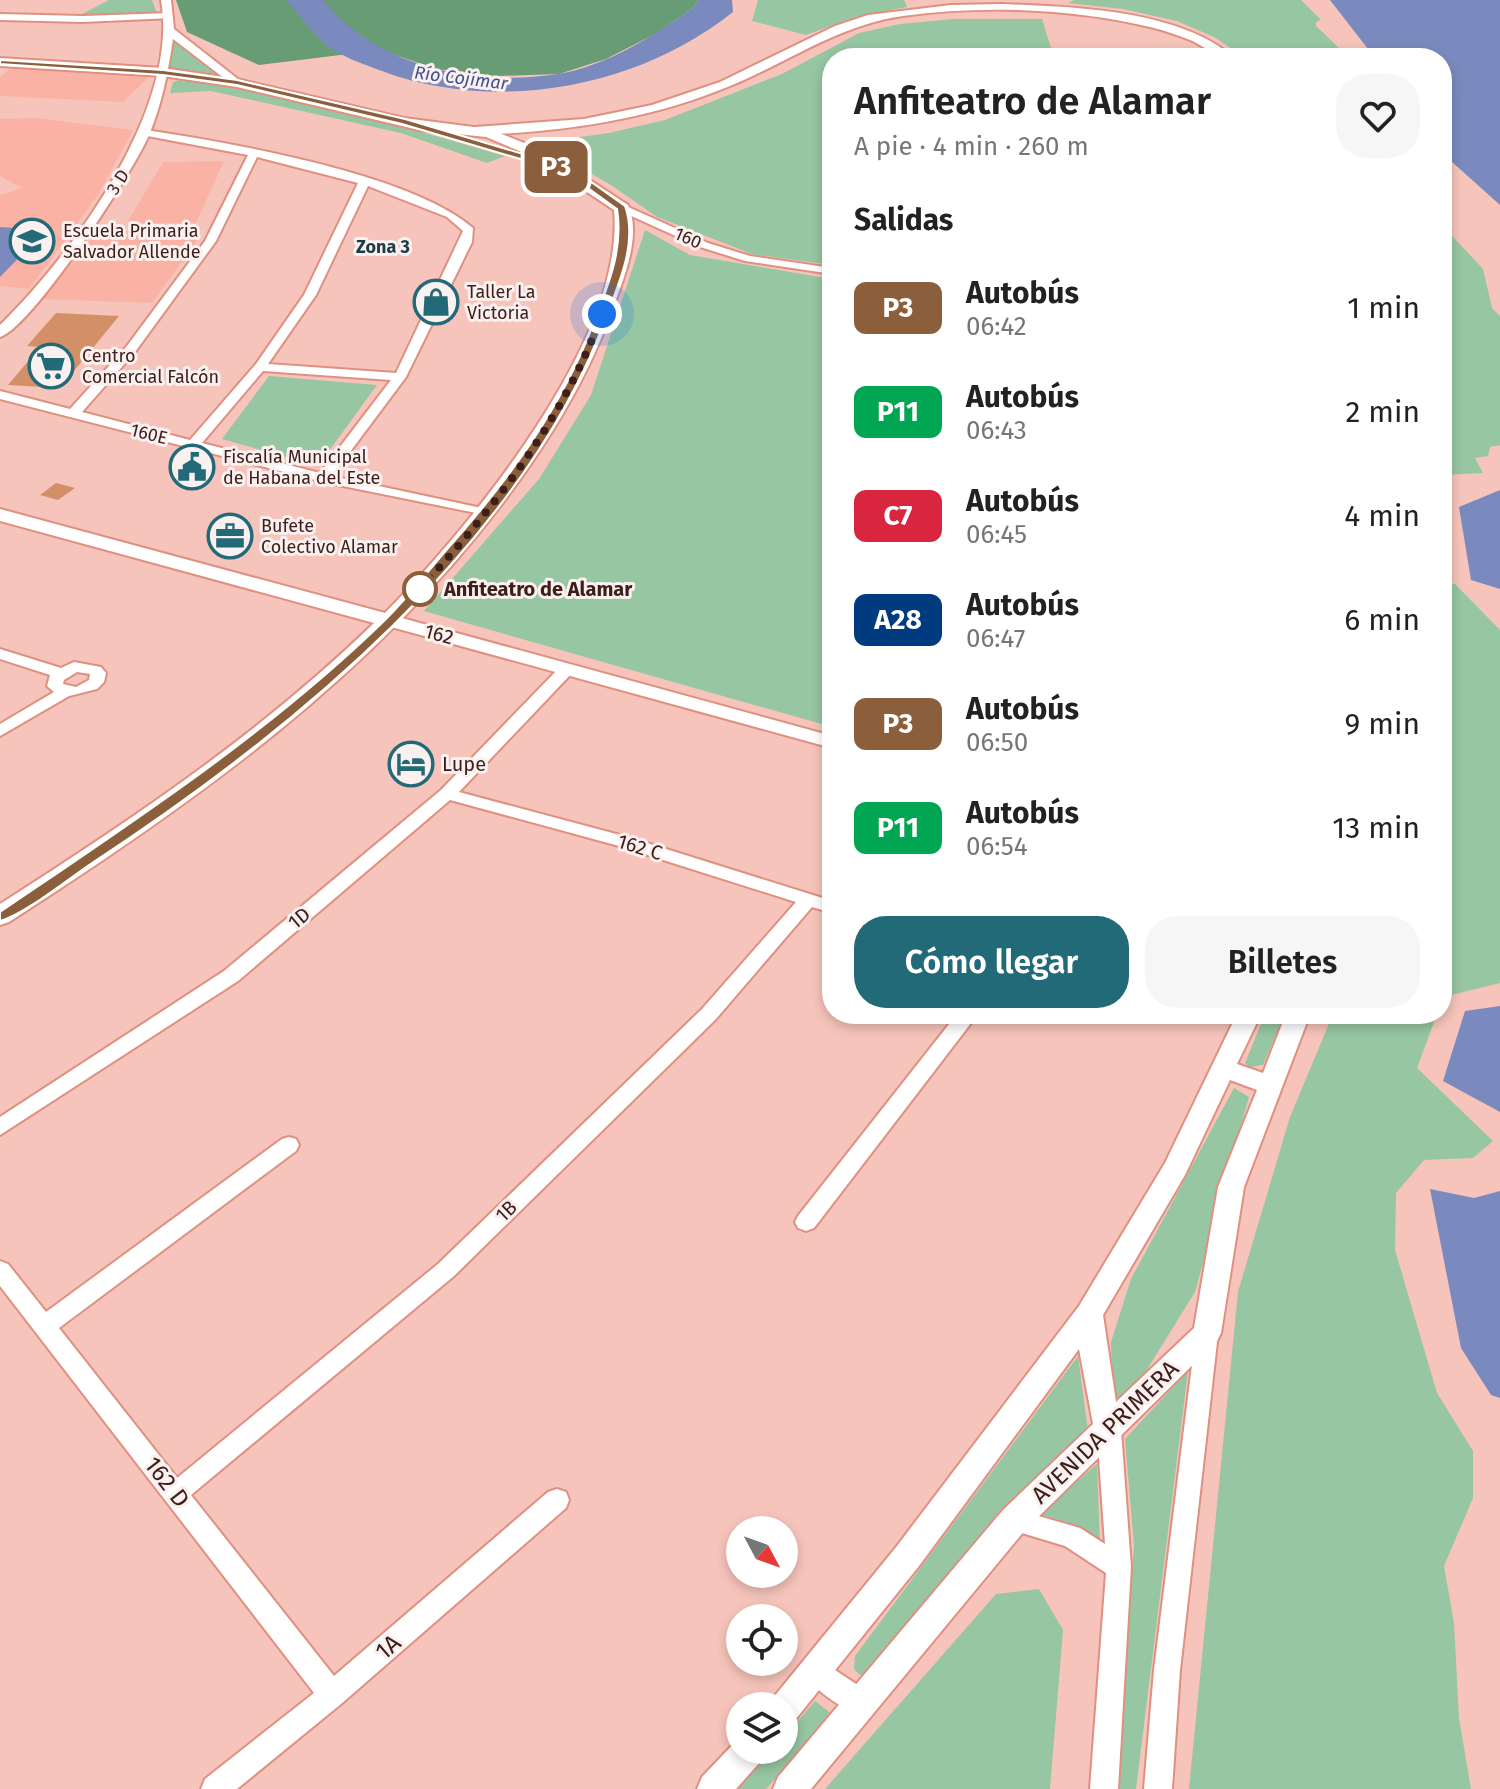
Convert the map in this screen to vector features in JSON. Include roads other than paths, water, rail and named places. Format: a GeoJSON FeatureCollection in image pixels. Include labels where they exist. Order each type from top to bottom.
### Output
{"type":"FeatureCollection","features":[{"type":"Feature","properties":{"kind":"main road","name":"160"},"geometry":{"type":"LineString","coordinates":[[0,62],[163,72],[237,83],[405,122],[516,142],[622,208]]}},
{"type":"Feature","properties":{"kind":"main road","name":"160"},"geometry":{"type":"LineString","coordinates":[[473,136],[489,145],[557,167]]}},
{"type":"Feature","properties":{"kind":"main road"},"geometry":{"type":"LineString","coordinates":[[0,916],[162,810],[298,705],[391,621],[486,513],[559,411],[586,358],[615,279],[623,246],[622,208]]}},
{"type":"Feature","properties":{"kind":"main road","name":"162"},"geometry":{"type":"LineString","coordinates":[[0,515],[391,621]]}},
{"type":"Feature","properties":{"kind":"street","name":"3 D"},"geometry":{"type":"LineString","coordinates":[[0,333],[44,285],[98,213],[146,133],[163,72],[170,16],[166,0]]}},
{"type":"Feature","properties":{"kind":"street"},"geometry":{"type":"LineString","coordinates":[[473,136],[555,128],[632,115],[715,88],[761,69],[831,30],[866,19],[942,8],[1051,10],[1137,17],[1174,27],[1213,48]]}},
{"type":"Feature","properties":{"kind":"street"},"geometry":{"type":"LineString","coordinates":[[489,145],[600,131],[679,110],[748,84],[828,42],[870,26],[922,16],[1051,10],[1163,32],[1195,48]]}},
{"type":"Feature","properties":{"kind":"street"},"geometry":{"type":"LineString","coordinates":[[0,17],[41,13],[170,16]]}},
{"type":"Feature","properties":{"kind":"street"},"geometry":{"type":"LineString","coordinates":[[169,31],[237,83]]}},
{"type":"Feature","properties":{"kind":"street"},"geometry":{"type":"LineString","coordinates":[[146,133],[175,136],[414,196],[465,223],[469,230],[400,377],[323,478]]}},
{"type":"Feature","properties":{"kind":"street"},"geometry":{"type":"LineString","coordinates":[[73,414],[131,349],[210,241],[253,155]]}},
{"type":"Feature","properties":{"kind":"street"},"geometry":{"type":"LineString","coordinates":[[193,445],[260,367],[310,295],[364,182]]}},
{"type":"Feature","properties":{"kind":"street","name":"160"},"geometry":{"type":"LineString","coordinates":[[622,208],[704,245],[749,259],[822,270]]}},
{"type":"Feature","properties":{"kind":"street"},"geometry":{"type":"LineString","coordinates":[[260,367],[400,377]]}},
{"type":"Feature","properties":{"kind":"street","name":"160E"},"geometry":{"type":"LineString","coordinates":[[0,395],[323,478],[486,513]]}},
{"type":"Feature","properties":{"kind":"street","name":"162"},"geometry":{"type":"LineString","coordinates":[[391,621],[822,739]]}},
{"type":"Feature","properties":{"kind":"street"},"geometry":{"type":"LineString","coordinates":[[0,654],[60,673]]}},
{"type":"Feature","properties":{"kind":"street"},"geometry":{"type":"LineString","coordinates":[[0,731],[65,692],[92,686],[98,673],[82,666],[60,673],[55,686],[65,692]]}},
{"type":"Feature","properties":{"kind":"street","name":"1D"},"geometry":{"type":"LineString","coordinates":[[0,1127],[231,976],[447,794],[567,669]]}},
{"type":"Feature","properties":{"kind":"street","name":"162 C"},"geometry":{"type":"LineString","coordinates":[[447,794],[625,842],[822,904]]}},
{"type":"Feature","properties":{"kind":"street","name":"1B"},"geometry":{"type":"LineString","coordinates":[[176,1493],[446,1270],[709,1014],[808,900]]}},
{"type":"Feature","properties":{"kind":"street"},"geometry":{"type":"LineString","coordinates":[[806,1222],[960,1024]]}},
{"type":"Feature","properties":{"kind":"street"},"geometry":{"type":"LineString","coordinates":[[798,1693],[908,1556],[1089,1314],[1176,1168],[1244,1024]]}},
{"type":"Feature","properties":{"kind":"street"},"geometry":{"type":"LineString","coordinates":[[1158,1789],[1167,1670],[1207,1333],[1231,1187],[1294,1024]]}},
{"type":"Feature","properties":{"kind":"street"},"geometry":{"type":"LineString","coordinates":[[1224,1069],[1271,1085]]}},
{"type":"Feature","properties":{"kind":"street"},"geometry":{"type":"LineString","coordinates":[[46,1325],[289,1145]]}},
{"type":"Feature","properties":{"kind":"street","name":"162 D"},"geometry":{"type":"LineString","coordinates":[[0,1270],[332,1695]]}},
{"type":"Feature","properties":{"kind":"street"},"geometry":{"type":"LineString","coordinates":[[1089,1314],[1096,1377],[1109,1430],[1119,1567],[1104,1789]]}},
{"type":"Feature","properties":{"kind":"street","name":"AVENIDA PRIMERA"},"geometry":{"type":"LineString","coordinates":[[790,1789],[1014,1520],[1207,1333]]}},
{"type":"Feature","properties":{"kind":"street","name":"1A"},"geometry":{"type":"LineString","coordinates":[[215,1789],[332,1695],[557,1500]]}},
{"type":"Feature","properties":{"kind":"street"},"geometry":{"type":"LineString","coordinates":[[1014,1520],[1071,1536],[1119,1567]]}},
{"type":"Feature","properties":{"kind":"street"},"geometry":{"type":"LineString","coordinates":[[817,1671],[862,1703]]}},
{"type":"Feature","properties":{"kind":"street"},"geometry":{"type":"LineString","coordinates":[[714,1789],[736,1764]]}},
{"type":"Feature","properties":{"kind":"water","name":"Río Cojímar"},"geometry":{"type":"Polygon","coordinates":[[[286,0],[323,0],[345,23],[371,42],[399,56],[430,67],[494,77],[558,74],[594,64],[647,38],[694,7],[698,0],[732,0],[733,12],[695,38],[654,59],[610,75],[565,86],[518,91],[472,91],[426,84],[342,55],[317,36],[286,0]]]}},
{"type":"Feature","properties":{"kind":"water"},"geometry":{"type":"Polygon","coordinates":[[[1330,0],[1500,0],[1500,205],[1452,162],[1452,48],[1367,48],[1330,0]]]}},
{"type":"Feature","properties":{"kind":"water"},"geometry":{"type":"Polygon","coordinates":[[[0,227],[46,230],[0,277],[0,227]]]}},
{"type":"Feature","properties":{"kind":"water"},"geometry":{"type":"Polygon","coordinates":[[[1500,490],[1500,589],[1471,580],[1459,507],[1500,490]]]}},
{"type":"Feature","properties":{"kind":"water"},"geometry":{"type":"Polygon","coordinates":[[[1500,1006],[1500,1112],[1443,1081],[1465,1011],[1500,1006]]]}},
{"type":"Feature","properties":{"kind":"water"},"geometry":{"type":"Polygon","coordinates":[[[1430,1189],[1474,1198],[1500,1191],[1500,1398],[1491,1395],[1461,1348],[1430,1189]]]}},
{"type":"Feature","properties":{"kind":"place","name":"Escuela Primaria Salvador Allende"},"geometry":{"type":"Point","coordinates":[32,241]}},
{"type":"Feature","properties":{"kind":"place","name":"Taller La Victoria"},"geometry":{"type":"Point","coordinates":[436,302]}},
{"type":"Feature","properties":{"kind":"place","name":"Centro Comercial Falcón"},"geometry":{"type":"Point","coordinates":[51,366]}},
{"type":"Feature","properties":{"kind":"place","name":"Fiscalía Municipal de Habana del Este"},"geometry":{"type":"Point","coordinates":[192,467]}},
{"type":"Feature","properties":{"kind":"place","name":"Bufete Colectivo Alamar"},"geometry":{"type":"Point","coordinates":[230,536]}},
{"type":"Feature","properties":{"kind":"place","name":"Anfiteatro de Alamar"},"geometry":{"type":"Point","coordinates":[420,589]}},
{"type":"Feature","properties":{"kind":"place","name":"Lupe"},"geometry":{"type":"Point","coordinates":[411,764]}},
{"type":"Feature","properties":{"kind":"district","name":"Zona 3"},"geometry":{"type":"Point","coordinates":[383,247]}}]}
